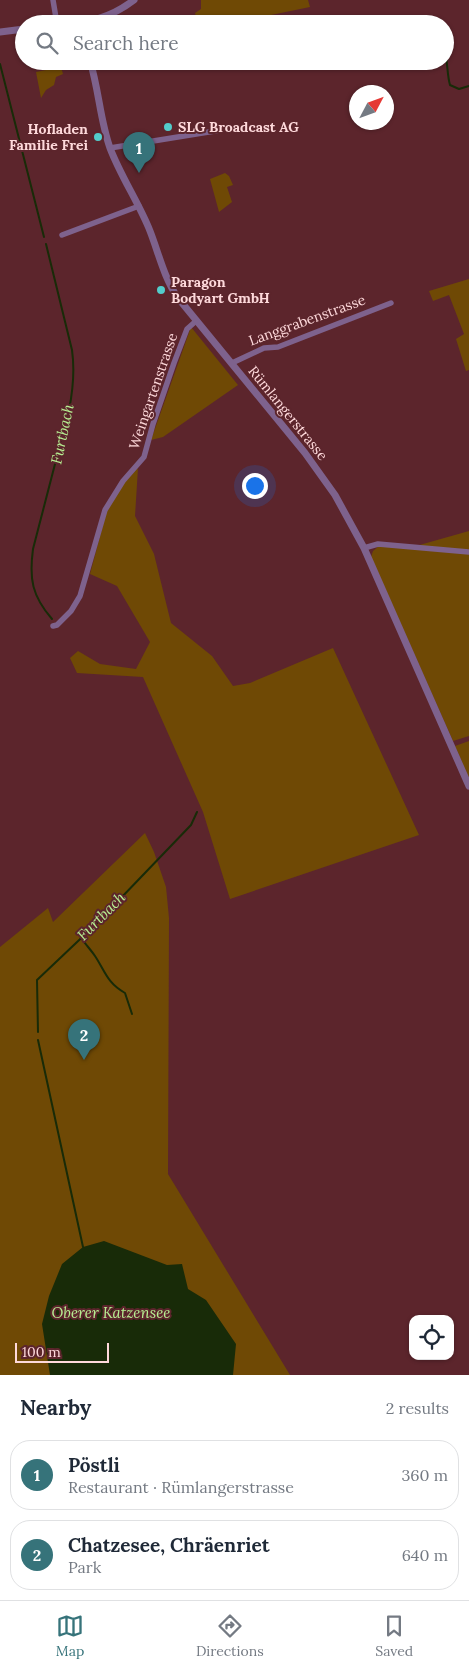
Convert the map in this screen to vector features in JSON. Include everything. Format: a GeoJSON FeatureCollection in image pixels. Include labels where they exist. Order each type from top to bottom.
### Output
{"type":"FeatureCollection","features":[{"type":"Feature","properties":{"kind":"street"},"geometry":{"type":"LineString","coordinates":[[53,0],[56,15]]}},
{"type":"Feature","properties":{"kind":"street"},"geometry":{"type":"LineString","coordinates":[[110,15],[123,9],[134,0]]}},
{"type":"Feature","properties":{"kind":"street"},"geometry":{"type":"LineString","coordinates":[[0,32],[15,30]]}},
{"type":"Feature","properties":{"kind":"street","name":"Rümlangerstrasse"},"geometry":{"type":"LineString","coordinates":[[92,70],[110,148],[139,206],[168,282],[196,321],[232,363],[324,479],[364,548],[469,786]]}},
{"type":"Feature","properties":{"kind":"street"},"geometry":{"type":"LineString","coordinates":[[110,148],[221,130]]}},
{"type":"Feature","properties":{"kind":"street"},"geometry":{"type":"LineString","coordinates":[[62,235],[139,206]]}},
{"type":"Feature","properties":{"kind":"street","name":"Langgrabenstrasse"},"geometry":{"type":"LineString","coordinates":[[232,363],[264,348],[278,347],[392,303]]}},
{"type":"Feature","properties":{"kind":"street","name":"Weingartenstrasse"},"geometry":{"type":"LineString","coordinates":[[53,626],[57,625],[71,611],[80,596],[105,510],[123,481],[144,457],[174,362],[187,329],[196,321]]}},
{"type":"Feature","properties":{"kind":"street"},"geometry":{"type":"LineString","coordinates":[[364,548],[378,544],[469,552]]}},
{"type":"Feature","properties":{"kind":"shaded area"},"geometry":{"type":"Polygon","coordinates":[[[201,0],[308,0],[310,7],[271,15],[196,15],[195,13],[201,9],[201,0]]]}},
{"type":"Feature","properties":{"kind":"shaded area"},"geometry":{"type":"Polygon","coordinates":[[[62,70],[63,74],[56,77],[54,85],[46,90],[41,98],[36,72],[62,70]]]}},
{"type":"Feature","properties":{"kind":"shaded area"},"geometry":{"type":"Polygon","coordinates":[[[225,173],[229,176],[233,185],[227,187],[232,202],[219,212],[210,179],[225,173]]]}},
{"type":"Feature","properties":{"kind":"shaded area"},"geometry":{"type":"Polygon","coordinates":[[[469,279],[469,370],[466,371],[456,339],[464,334],[449,295],[433,301],[429,291],[469,279]]]}},
{"type":"Feature","properties":{"kind":"shaded area"},"geometry":{"type":"Polygon","coordinates":[[[191,327],[238,385],[163,437],[151,440],[191,327]]]}},
{"type":"Feature","properties":{"kind":"shaded area"},"geometry":{"type":"Polygon","coordinates":[[[138,468],[135,516],[154,554],[171,623],[212,656],[233,686],[250,683],[333,648],[419,835],[230,899],[203,812],[143,677],[77,673],[70,658],[78,651],[100,664],[136,669],[150,642],[117,586],[90,574],[107,510],[124,483],[138,468]]]}},
{"type":"Feature","properties":{"kind":"shaded area"},"geometry":{"type":"Polygon","coordinates":[[[469,531],[469,550],[416,546],[469,531]]]}},
{"type":"Feature","properties":{"kind":"shaded area"},"geometry":{"type":"Polygon","coordinates":[[[379,546],[469,554],[469,736],[453,741],[371,557],[373,551],[379,546]]]}},
{"type":"Feature","properties":{"kind":"shaded area"},"geometry":{"type":"Polygon","coordinates":[[[469,741],[469,778],[455,746],[469,741]]]}},
{"type":"Feature","properties":{"kind":"shaded area"},"geometry":{"type":"Polygon","coordinates":[[[145,833],[154,852],[166,887],[169,918],[168,1174],[290,1375],[0,1375],[0,947],[48,908],[53,922],[145,833]]]}},
{"type":"Feature","properties":{"kind":"water","name":"Oberer Katzensee"},"geometry":{"type":"Polygon","coordinates":[[[104,1241],[167,1265],[182,1264],[188,1289],[206,1300],[236,1344],[233,1375],[50,1375],[42,1324],[49,1296],[62,1264],[83,1247],[104,1241]]]}},
{"type":"Feature","properties":{"kind":"waterway","name":"Furtbach"},"geometry":{"type":"LineString","coordinates":[[0,64],[44,237]]}},
{"type":"Feature","properties":{"kind":"waterway"},"geometry":{"type":"LineString","coordinates":[[448,70],[450,85],[459,89],[469,86]]}},
{"type":"Feature","properties":{"kind":"waterway","name":"Furtbach"},"geometry":{"type":"LineString","coordinates":[[46,244],[72,350],[73,365],[69,410],[33,549],[31,569],[36,595],[52,619]]}},
{"type":"Feature","properties":{"kind":"waterway","name":"Furtbach"},"geometry":{"type":"LineString","coordinates":[[38,1032],[37,980],[95,925],[191,825],[197,812]]}},
{"type":"Feature","properties":{"kind":"waterway"},"geometry":{"type":"LineString","coordinates":[[82,939],[110,981],[125,993],[132,1014]]}},
{"type":"Feature","properties":{"kind":"waterway","name":"Furtbach"},"geometry":{"type":"LineString","coordinates":[[38,1040],[83,1247]]}},
{"type":"Feature","properties":{"kind":"place","name":"SLG Broadcast AG"},"geometry":{"type":"Point","coordinates":[168,127]}},
{"type":"Feature","properties":{"kind":"place","name":"Hofladen Familie Frei"},"geometry":{"type":"Point","coordinates":[98,137]}},
{"type":"Feature","properties":{"kind":"place","name":"Pöstli"},"geometry":{"type":"Point","coordinates":[139,173]}},
{"type":"Feature","properties":{"kind":"place","name":"Paragon Bodyart GmbH"},"geometry":{"type":"Point","coordinates":[161,290]}},
{"type":"Feature","properties":{"kind":"place","name":"Chatzesee, Chräenriet"},"geometry":{"type":"Point","coordinates":[84,1060]}}]}
